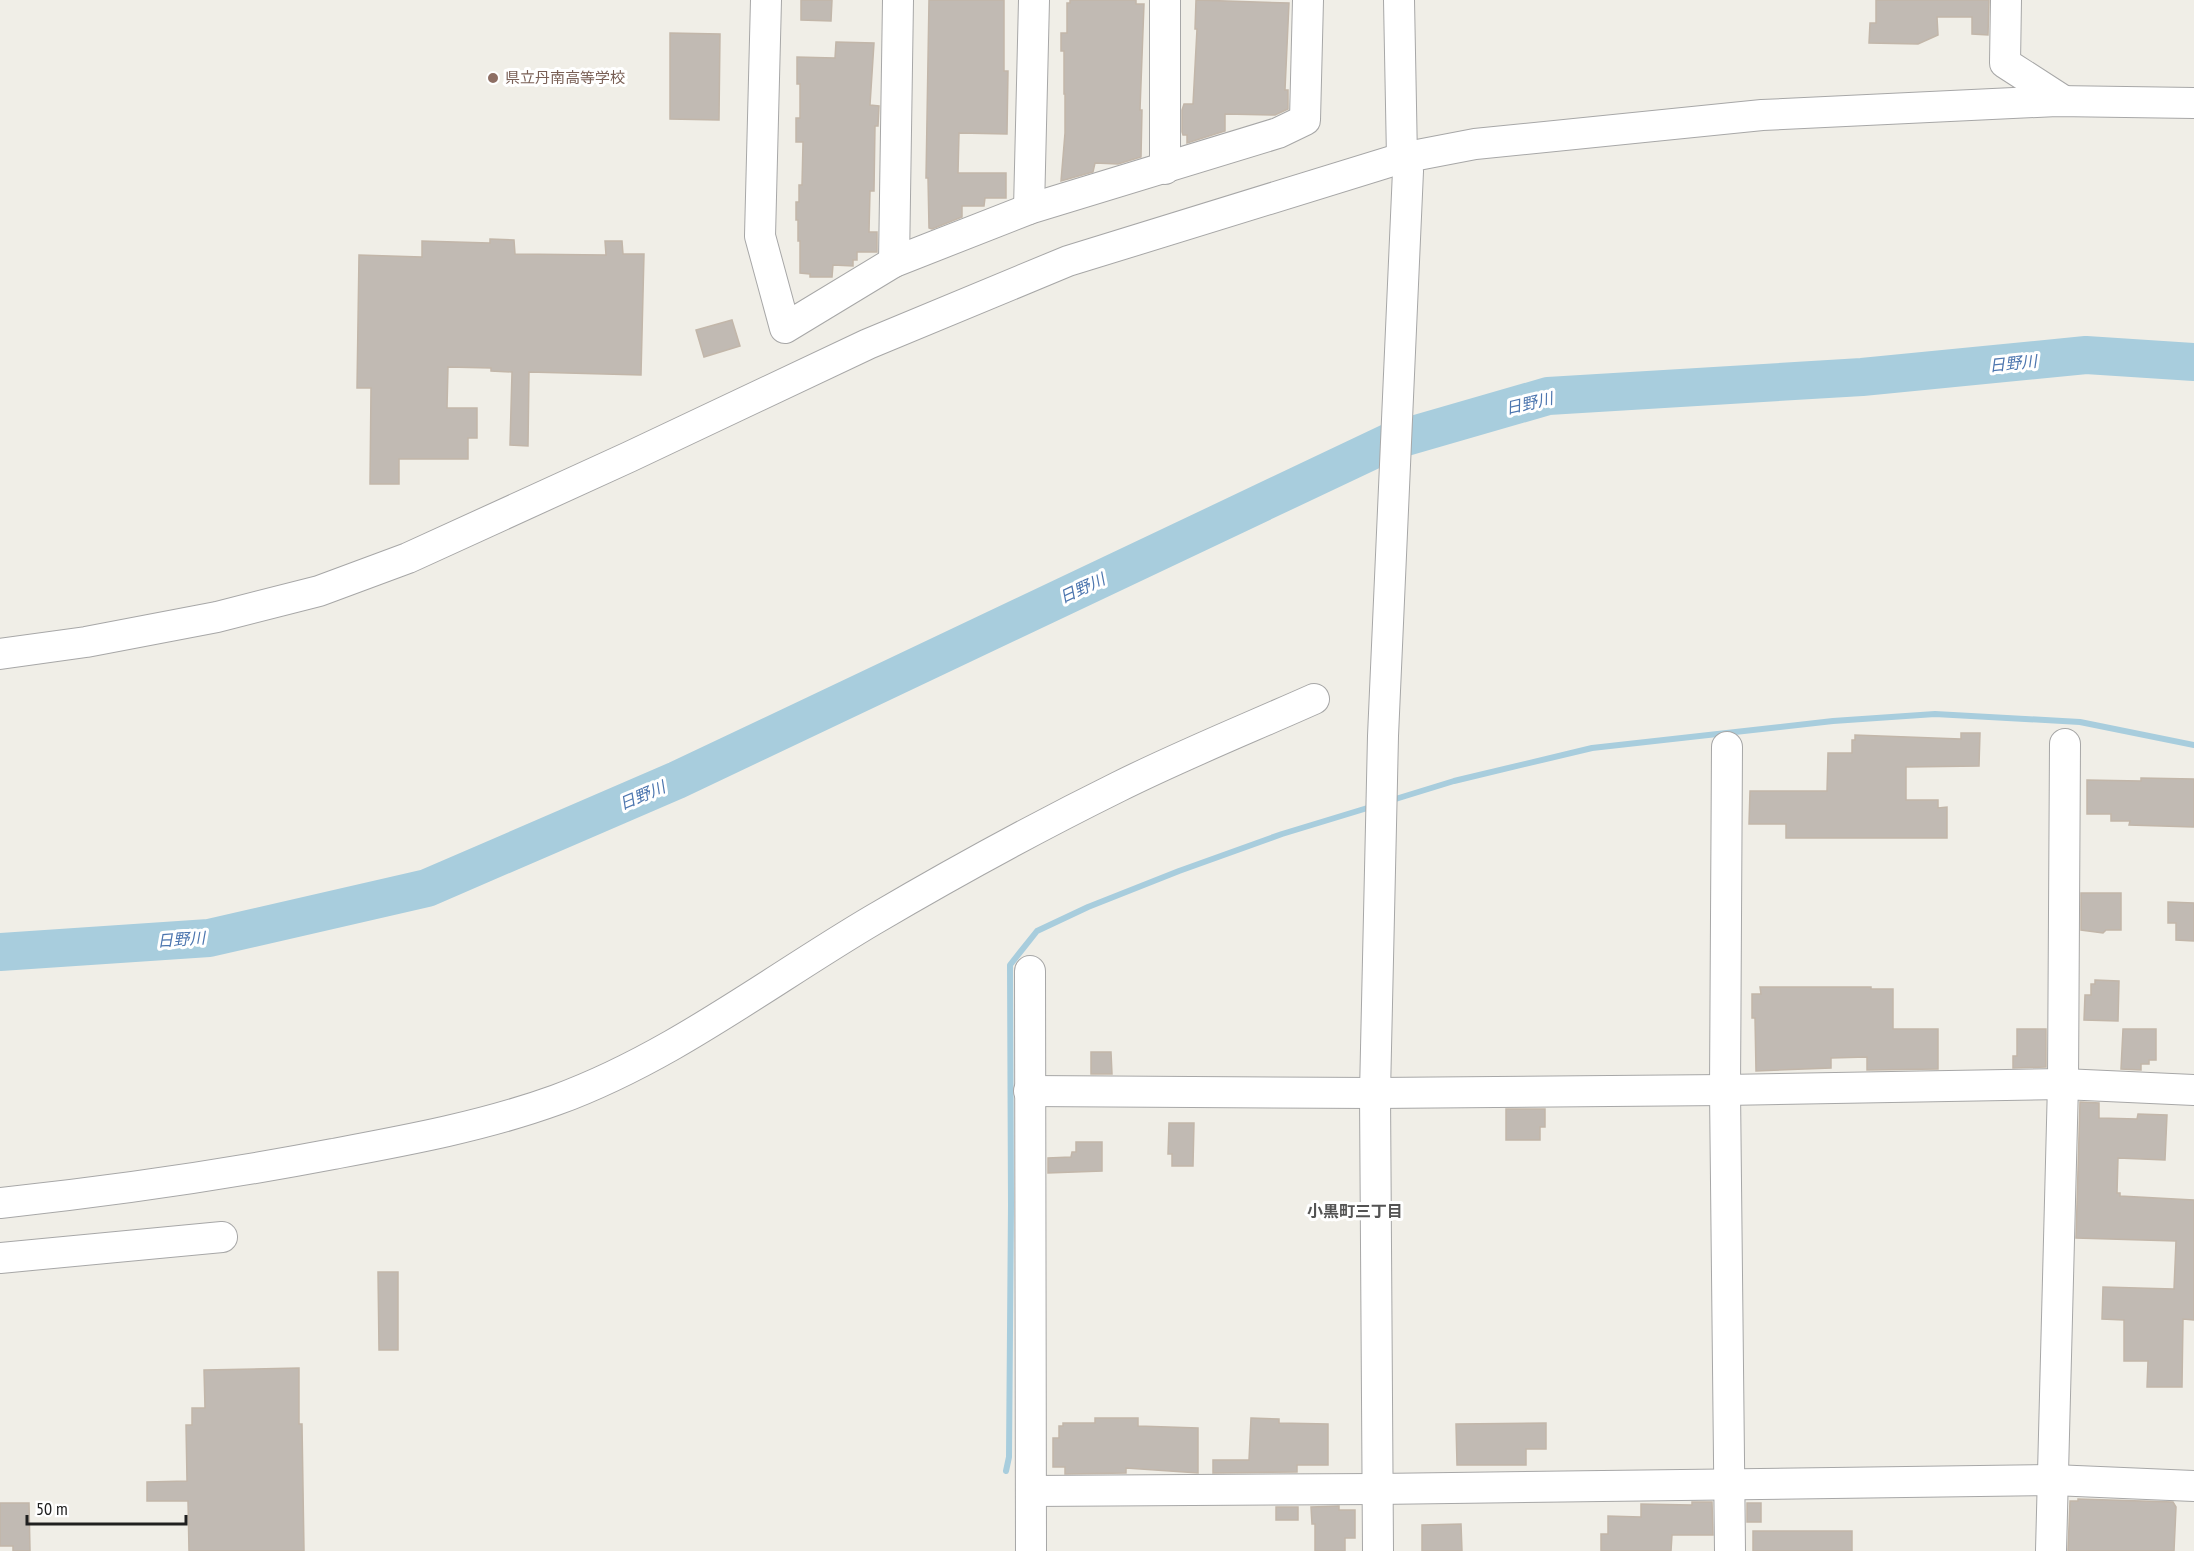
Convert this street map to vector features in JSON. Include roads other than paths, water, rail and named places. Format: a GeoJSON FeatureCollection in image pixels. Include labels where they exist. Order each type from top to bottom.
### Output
{"type":"FeatureCollection","features":[{"type":"Feature","properties":{"kind":"street"},"geometry":{"type":"LineString","coordinates":[[766,0],[760,236],[785,328],[894,262],[1029,208],[1278,134],[1305,120],[1308,0]]}},
{"type":"Feature","properties":{"kind":"street"},"geometry":{"type":"LineString","coordinates":[[894,262],[898,0]]}},
{"type":"Feature","properties":{"kind":"street"},"geometry":{"type":"LineString","coordinates":[[1029,208],[1034,0]]}},
{"type":"Feature","properties":{"kind":"street"},"geometry":{"type":"LineString","coordinates":[[1165,0],[1165,169]]}},
{"type":"Feature","properties":{"kind":"street"},"geometry":{"type":"LineString","coordinates":[[1378,1551],[1375,1093],[1383,736],[1405,164],[1399,0]]}},
{"type":"Feature","properties":{"kind":"street"},"geometry":{"type":"LineString","coordinates":[[2006,0],[2006,63],[2064,101]]}},
{"type":"Feature","properties":{"kind":"street"},"geometry":{"type":"LineString","coordinates":[[0,654],[86,642],[217,617],[319,591],[408,558],[868,344],[1068,261],[1475,144],[1762,116],[2064,101],[2194,103]]}},
{"type":"Feature","properties":{"kind":"street"},"geometry":{"type":"LineString","coordinates":[[0,1203],[230,1174],[387,1144],[479,1123],[555,1100],[618,1074],[684,1039],[869,923],[968,865],[1121,785],[1314,699]]}},
{"type":"Feature","properties":{"kind":"street"},"geometry":{"type":"LineString","coordinates":[[2051,1551],[2063,1084],[2065,744]]}},
{"type":"Feature","properties":{"kind":"street"},"geometry":{"type":"LineString","coordinates":[[1727,747],[1725,1090],[1730,1551]]}},
{"type":"Feature","properties":{"kind":"street"},"geometry":{"type":"LineString","coordinates":[[1030,971],[1031,1551]]}},
{"type":"Feature","properties":{"kind":"street"},"geometry":{"type":"LineString","coordinates":[[1029,1091],[1375,1093],[2063,1084],[2194,1090]]}},
{"type":"Feature","properties":{"kind":"street"},"geometry":{"type":"LineString","coordinates":[[0,1258],[222,1237]]}},
{"type":"Feature","properties":{"kind":"street"},"geometry":{"type":"LineString","coordinates":[[1031,1491],[2053,1480],[2194,1486]]}},
{"type":"Feature","properties":{"kind":"waterway","name":"日野川"},"geometry":{"type":"LineString","coordinates":[[0,952],[209,938],[427,888],[677,780],[1392,441],[1548,396],[1862,377],[2086,355],[2194,362]]}},
{"type":"Feature","properties":{"kind":"waterway"},"geometry":{"type":"LineString","coordinates":[[1389,801],[1454,781],[1592,748],[1833,721],[1935,714],[2080,722],[2194,745]]}},
{"type":"Feature","properties":{"kind":"waterway"},"geometry":{"type":"LineString","coordinates":[[1006,1471],[1009,1457],[1011,1205],[1010,965],[1037,931],[1088,907],[1282,834],[1374,806]]}},
{"type":"Feature","properties":{"kind":"place","name":"県立丹南高等学校"},"geometry":{"type":"Point","coordinates":[493,78]}},
{"type":"Feature","properties":{"kind":"district","name":"小黒町三丁目"},"geometry":{"type":"Point","coordinates":[1355,1211]}}]}
